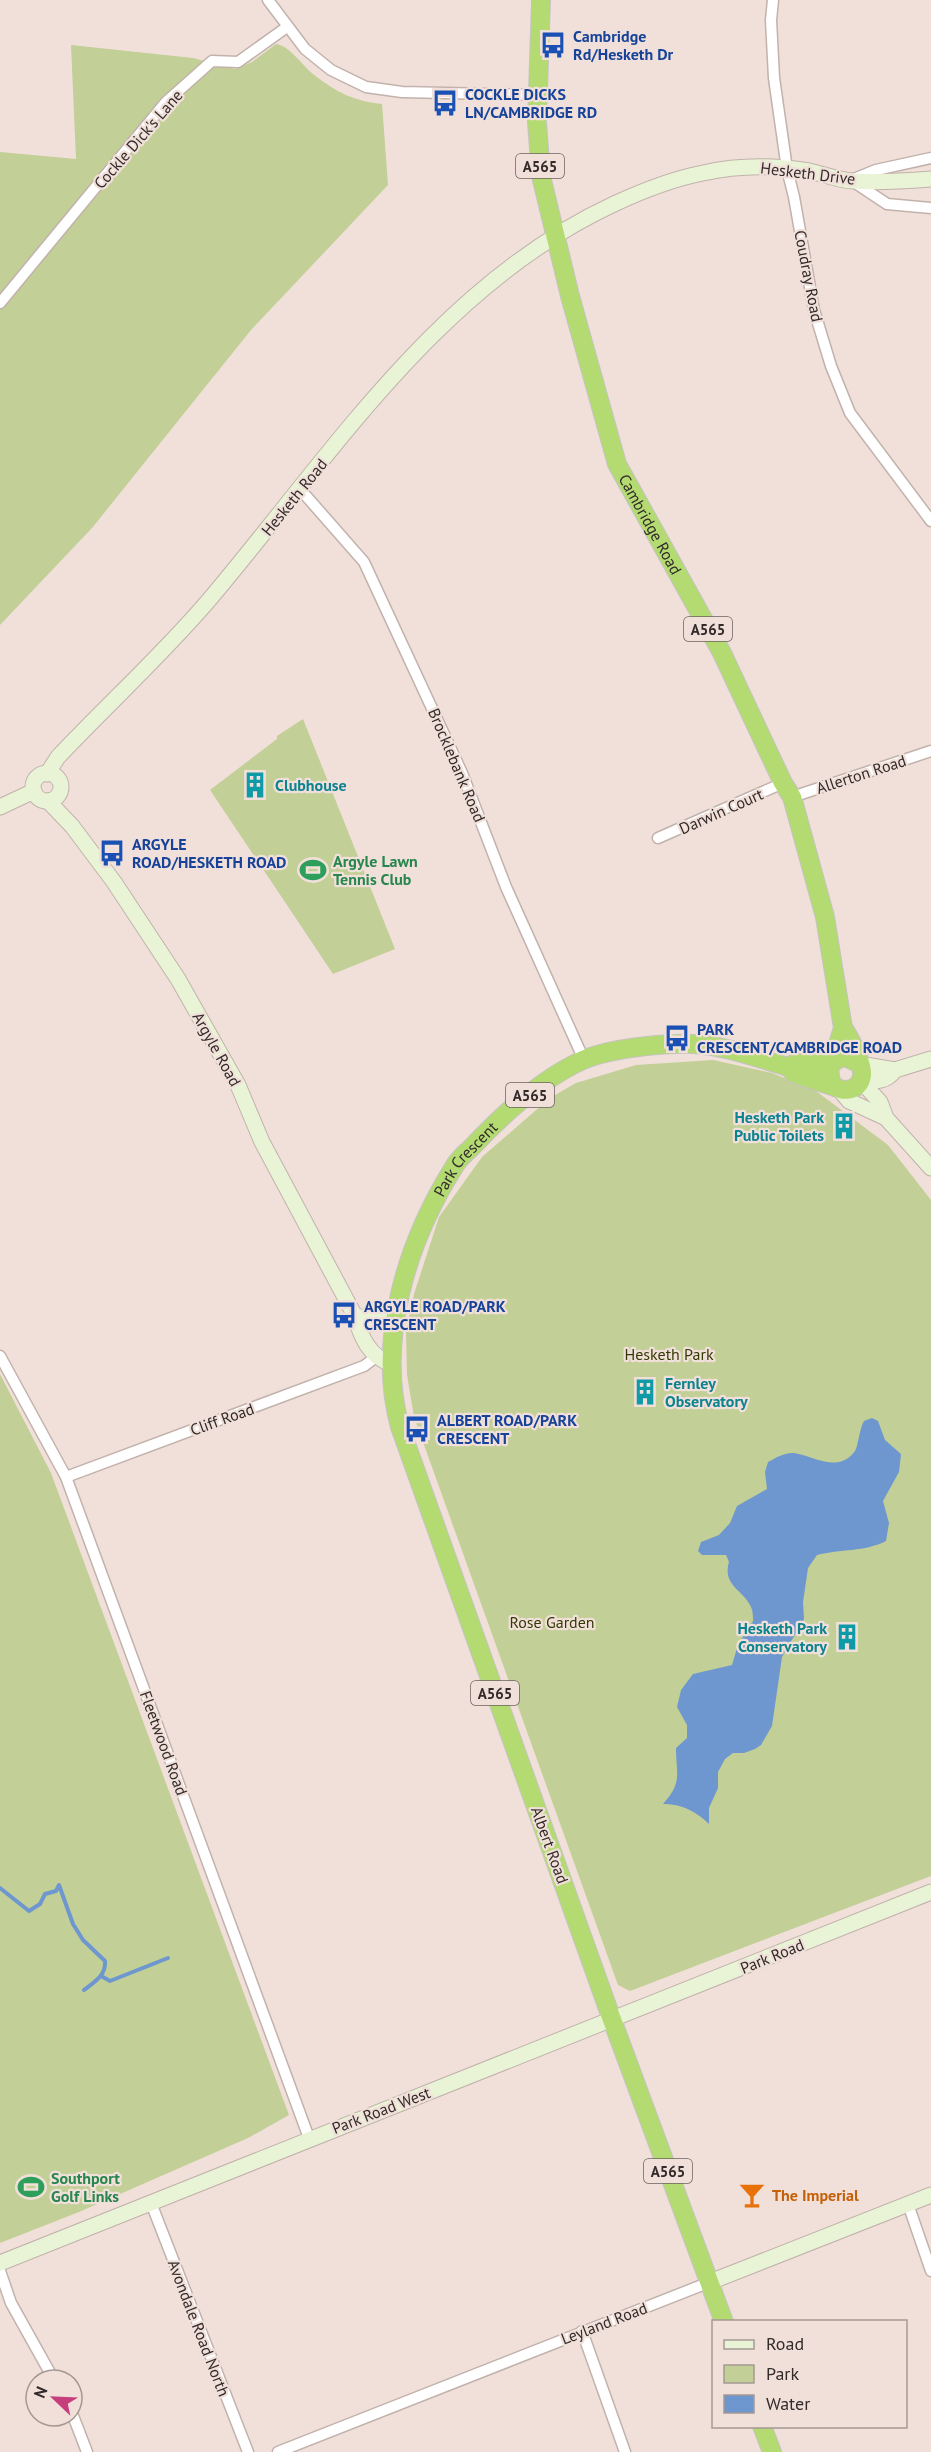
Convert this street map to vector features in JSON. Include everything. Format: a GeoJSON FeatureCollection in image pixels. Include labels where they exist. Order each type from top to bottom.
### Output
{"type":"FeatureCollection","features":[{"type":"Feature","properties":{"kind":"highway","name":"Cambridge Road"},"geometry":{"type":"LineString","coordinates":[[541,0],[537,95],[541,176],[554,236],[617,464],[722,653],[788,790],[825,917],[843,1028],[832,1064]]}},
{"type":"Feature","properties":{"kind":"highway","name":"Cambridge Road"},"geometry":{"type":"LineString","coordinates":[[843,1028],[851,1038],[860,1072]]}},
{"type":"Feature","properties":{"kind":"highway","name":"Park Crescent"},"geometry":{"type":"LineString","coordinates":[[384,1360],[406,1271],[426,1221],[455,1165],[487,1131],[553,1078],[584,1060],[614,1052],[647,1047],[703,1044],[788,1067],[795,1074],[837,1088]]}},
{"type":"Feature","properties":{"kind":"highway","name":"A565"},"geometry":{"type":"LineString","coordinates":[[837,1088],[828,1074],[832,1064],[845,1057],[860,1072]]}},
{"type":"Feature","properties":{"kind":"highway","name":"Park Crescent"},"geometry":{"type":"LineString","coordinates":[[788,1067],[796,1064],[832,1064]]}},
{"type":"Feature","properties":{"kind":"highway"},"geometry":{"type":"LineString","coordinates":[[837,1088],[849,1090],[860,1072]]}},
{"type":"Feature","properties":{"kind":"highway","name":"Albert Road"},"geometry":{"type":"LineString","coordinates":[[384,1360],[400,1427],[612,2020],[723,2320]]}},
{"type":"Feature","properties":{"kind":"highway"},"geometry":{"type":"LineString","coordinates":[[762,2428],[772,2452]]}},
{"type":"Feature","properties":{"kind":"street"},"geometry":{"type":"LineString","coordinates":[[268,0],[306,49],[331,70],[366,87],[402,92],[537,95]]}},
{"type":"Feature","properties":{"kind":"street","name":"Coudray Road"},"geometry":{"type":"LineString","coordinates":[[772,0],[774,78],[786,169],[796,207],[814,310],[831,366],[850,413],[931,521]]}},
{"type":"Feature","properties":{"kind":"street","name":"Cockle Dick's Lane"},"geometry":{"type":"LineString","coordinates":[[0,303],[166,102],[212,61],[238,62],[287,27]]}},
{"type":"Feature","properties":{"kind":"street"},"geometry":{"type":"LineString","coordinates":[[851,181],[876,170],[931,158]]}},
{"type":"Feature","properties":{"kind":"street","name":"Hesketh Drive"},"geometry":{"type":"LineString","coordinates":[[554,236],[590,215],[635,194],[670,181],[734,167],[786,169],[851,181],[931,179]]}},
{"type":"Feature","properties":{"kind":"street"},"geometry":{"type":"LineString","coordinates":[[851,181],[887,204],[931,208]]}},
{"type":"Feature","properties":{"kind":"street","name":"Hesketh Road"},"geometry":{"type":"LineString","coordinates":[[47,774],[64,751],[201,609],[433,332],[465,303],[554,236]]}},
{"type":"Feature","properties":{"kind":"street","name":"Brocklebank Road"},"geometry":{"type":"LineString","coordinates":[[300,489],[364,562],[462,773],[507,887],[584,1060]]}},
{"type":"Feature","properties":{"kind":"street","name":"Allerton Road"},"geometry":{"type":"LineString","coordinates":[[788,790],[931,751]]}},
{"type":"Feature","properties":{"kind":"street"},"geometry":{"type":"LineString","coordinates":[[47,774],[56,777],[61,790],[56,798],[48,801],[39,798],[34,791],[36,779],[47,774]]}},
{"type":"Feature","properties":{"kind":"street","name":"Darwin Court"},"geometry":{"type":"LineString","coordinates":[[658,838],[788,790]]}},
{"type":"Feature","properties":{"kind":"street"},"geometry":{"type":"LineString","coordinates":[[0,807],[34,791]]}},
{"type":"Feature","properties":{"kind":"street","name":"Argyle Road"},"geometry":{"type":"LineString","coordinates":[[48,801],[72,826],[114,882],[178,979],[238,1085],[262,1142],[355,1316],[361,1335],[384,1360]]}},
{"type":"Feature","properties":{"kind":"street"},"geometry":{"type":"LineString","coordinates":[[860,1072],[895,1070],[931,1059]]}},
{"type":"Feature","properties":{"kind":"street","name":"Park Crescent"},"geometry":{"type":"LineString","coordinates":[[860,1072],[880,1102],[886,1118],[931,1168]]}},
{"type":"Feature","properties":{"kind":"street","name":"Park Crescent"},"geometry":{"type":"LineString","coordinates":[[837,1088],[849,1101],[886,1118]]}},
{"type":"Feature","properties":{"kind":"street"},"geometry":{"type":"LineString","coordinates":[[355,1316],[394,1323]]}},
{"type":"Feature","properties":{"kind":"street","name":"Fleetwood Road"},"geometry":{"type":"LineString","coordinates":[[0,1356],[66,1477],[309,2138]]}},
{"type":"Feature","properties":{"kind":"street","name":"Cliff Road"},"geometry":{"type":"LineString","coordinates":[[66,1477],[384,1360]]}},
{"type":"Feature","properties":{"kind":"street","name":"Park Road"},"geometry":{"type":"LineString","coordinates":[[612,2020],[931,1892]]}},
{"type":"Feature","properties":{"kind":"street","name":"Park Road West"},"geometry":{"type":"LineString","coordinates":[[0,2263],[309,2138],[612,2020]]}},
{"type":"Feature","properties":{"kind":"street","name":"Leyland Road"},"geometry":{"type":"LineString","coordinates":[[278,2452],[931,2195]]}},
{"type":"Feature","properties":{"kind":"street","name":"Avondale Road North"},"geometry":{"type":"LineString","coordinates":[[151,2203],[248,2452]]}},
{"type":"Feature","properties":{"kind":"street"},"geometry":{"type":"LineString","coordinates":[[908,2204],[931,2271]]}},
{"type":"Feature","properties":{"kind":"street"},"geometry":{"type":"LineString","coordinates":[[0,2271],[11,2303],[47,2368]]}},
{"type":"Feature","properties":{"kind":"street"},"geometry":{"type":"LineString","coordinates":[[582,2331],[625,2452]]}},
{"type":"Feature","properties":{"kind":"street"},"geometry":{"type":"LineString","coordinates":[[78,2428],[87,2452]]}},
{"type":"Feature","properties":{"kind":"green space"},"geometry":{"type":"Polygon","coordinates":[[[276,44],[286,48],[329,86],[354,98],[382,104],[388,185],[251,330],[92,528],[0,625],[0,152],[76,159],[71,45],[193,58],[235,69],[252,62],[276,44]]]}},
{"type":"Feature","properties":{"kind":"green space","name":"Argyle Lawn Tennis Club"},"geometry":{"type":"Polygon","coordinates":[[[303,719],[395,949],[333,974],[210,790],[277,739],[277,736],[303,719]]]}},
{"type":"Feature","properties":{"kind":"green space","name":"Hesketh Park"},"geometry":{"type":"Polygon","coordinates":[[[713,1060],[772,1073],[816,1091],[888,1145],[931,1200],[931,1876],[630,1991],[618,1985],[414,1417],[407,1375],[406,1331],[414,1294],[439,1217],[482,1157],[550,1098],[576,1083],[636,1065],[713,1060]]]}},
{"type":"Feature","properties":{"kind":"green space"},"geometry":{"type":"Polygon","coordinates":[[[0,1374],[51,1473],[289,2115],[248,2138],[79,2212],[0,2243],[0,1374]]]}},
{"type":"Feature","properties":{"kind":"water"},"geometry":{"type":"Polygon","coordinates":[[[872,1418],[878,1421],[885,1440],[901,1454],[899,1472],[883,1501],[889,1523],[886,1541],[861,1549],[817,1555],[808,1568],[803,1602],[804,1619],[782,1657],[772,1726],[761,1745],[744,1753],[733,1753],[725,1759],[718,1772],[718,1788],[709,1808],[709,1824],[688,1809],[663,1804],[676,1783],[676,1748],[687,1738],[687,1725],[677,1707],[681,1690],[693,1674],[732,1665],[738,1645],[753,1621],[753,1612],[748,1601],[728,1577],[729,1562],[726,1555],[702,1555],[698,1551],[701,1542],[719,1535],[730,1523],[737,1506],[767,1489],[765,1472],[768,1462],[791,1453],[826,1462],[841,1461],[855,1451],[864,1421],[872,1418]]]}},
{"type":"Feature","properties":{"kind":"waterway"},"geometry":{"type":"LineString","coordinates":[[0,1888],[29,1911],[40,1904],[45,1894],[56,1891],[59,1885],[73,1924],[83,1940],[105,1961],[104,1971],[84,1990]]}},
{"type":"Feature","properties":{"kind":"waterway"},"geometry":{"type":"LineString","coordinates":[[101,1976],[110,1981],[168,1958]]}},
{"type":"Feature","properties":{"kind":"place","name":"Cambridge Rd/Hesketh Dr"},"geometry":{"type":"Point","coordinates":[553,45]}},
{"type":"Feature","properties":{"kind":"place","name":"COCKLE DICKS LN/CAMBRIDGE RD"},"geometry":{"type":"Point","coordinates":[445,103]}},
{"type":"Feature","properties":{"kind":"place","name":"Clubhouse"},"geometry":{"type":"Point","coordinates":[255,785]}},
{"type":"Feature","properties":{"kind":"place","name":"ARGYLE ROAD/HESKETH ROAD"},"geometry":{"type":"Point","coordinates":[112,853]}},
{"type":"Feature","properties":{"kind":"place","name":"Argyle Lawn Tennis Club"},"geometry":{"type":"Point","coordinates":[313,870]}},
{"type":"Feature","properties":{"kind":"place","name":"PARK CRESCENT/CAMBRIDGE ROAD"},"geometry":{"type":"Point","coordinates":[677,1038]}},
{"type":"Feature","properties":{"kind":"place","name":"Hesketh Park Public Toilets"},"geometry":{"type":"Point","coordinates":[844,1126]}},
{"type":"Feature","properties":{"kind":"place","name":"ARGYLE ROAD/PARK CRESCENT"},"geometry":{"type":"Point","coordinates":[344,1315]}},
{"type":"Feature","properties":{"kind":"place","name":"Fernley Observatory"},"geometry":{"type":"Point","coordinates":[645,1392]}},
{"type":"Feature","properties":{"kind":"place","name":"ALBERT ROAD/PARK CRESCENT"},"geometry":{"type":"Point","coordinates":[417,1429]}},
{"type":"Feature","properties":{"kind":"place","name":"Hesketh Park Conservatory"},"geometry":{"type":"Point","coordinates":[847,1637]}},
{"type":"Feature","properties":{"kind":"place","name":"Southport Golf Links"},"geometry":{"type":"Point","coordinates":[31,2187]}},
{"type":"Feature","properties":{"kind":"place","name":"The Imperial"},"geometry":{"type":"Point","coordinates":[752,2195]}},
{"type":"Feature","properties":{"kind":"park label","name":"Rose Garden"},"geometry":{"type":"Point","coordinates":[552,1622]}}]}
